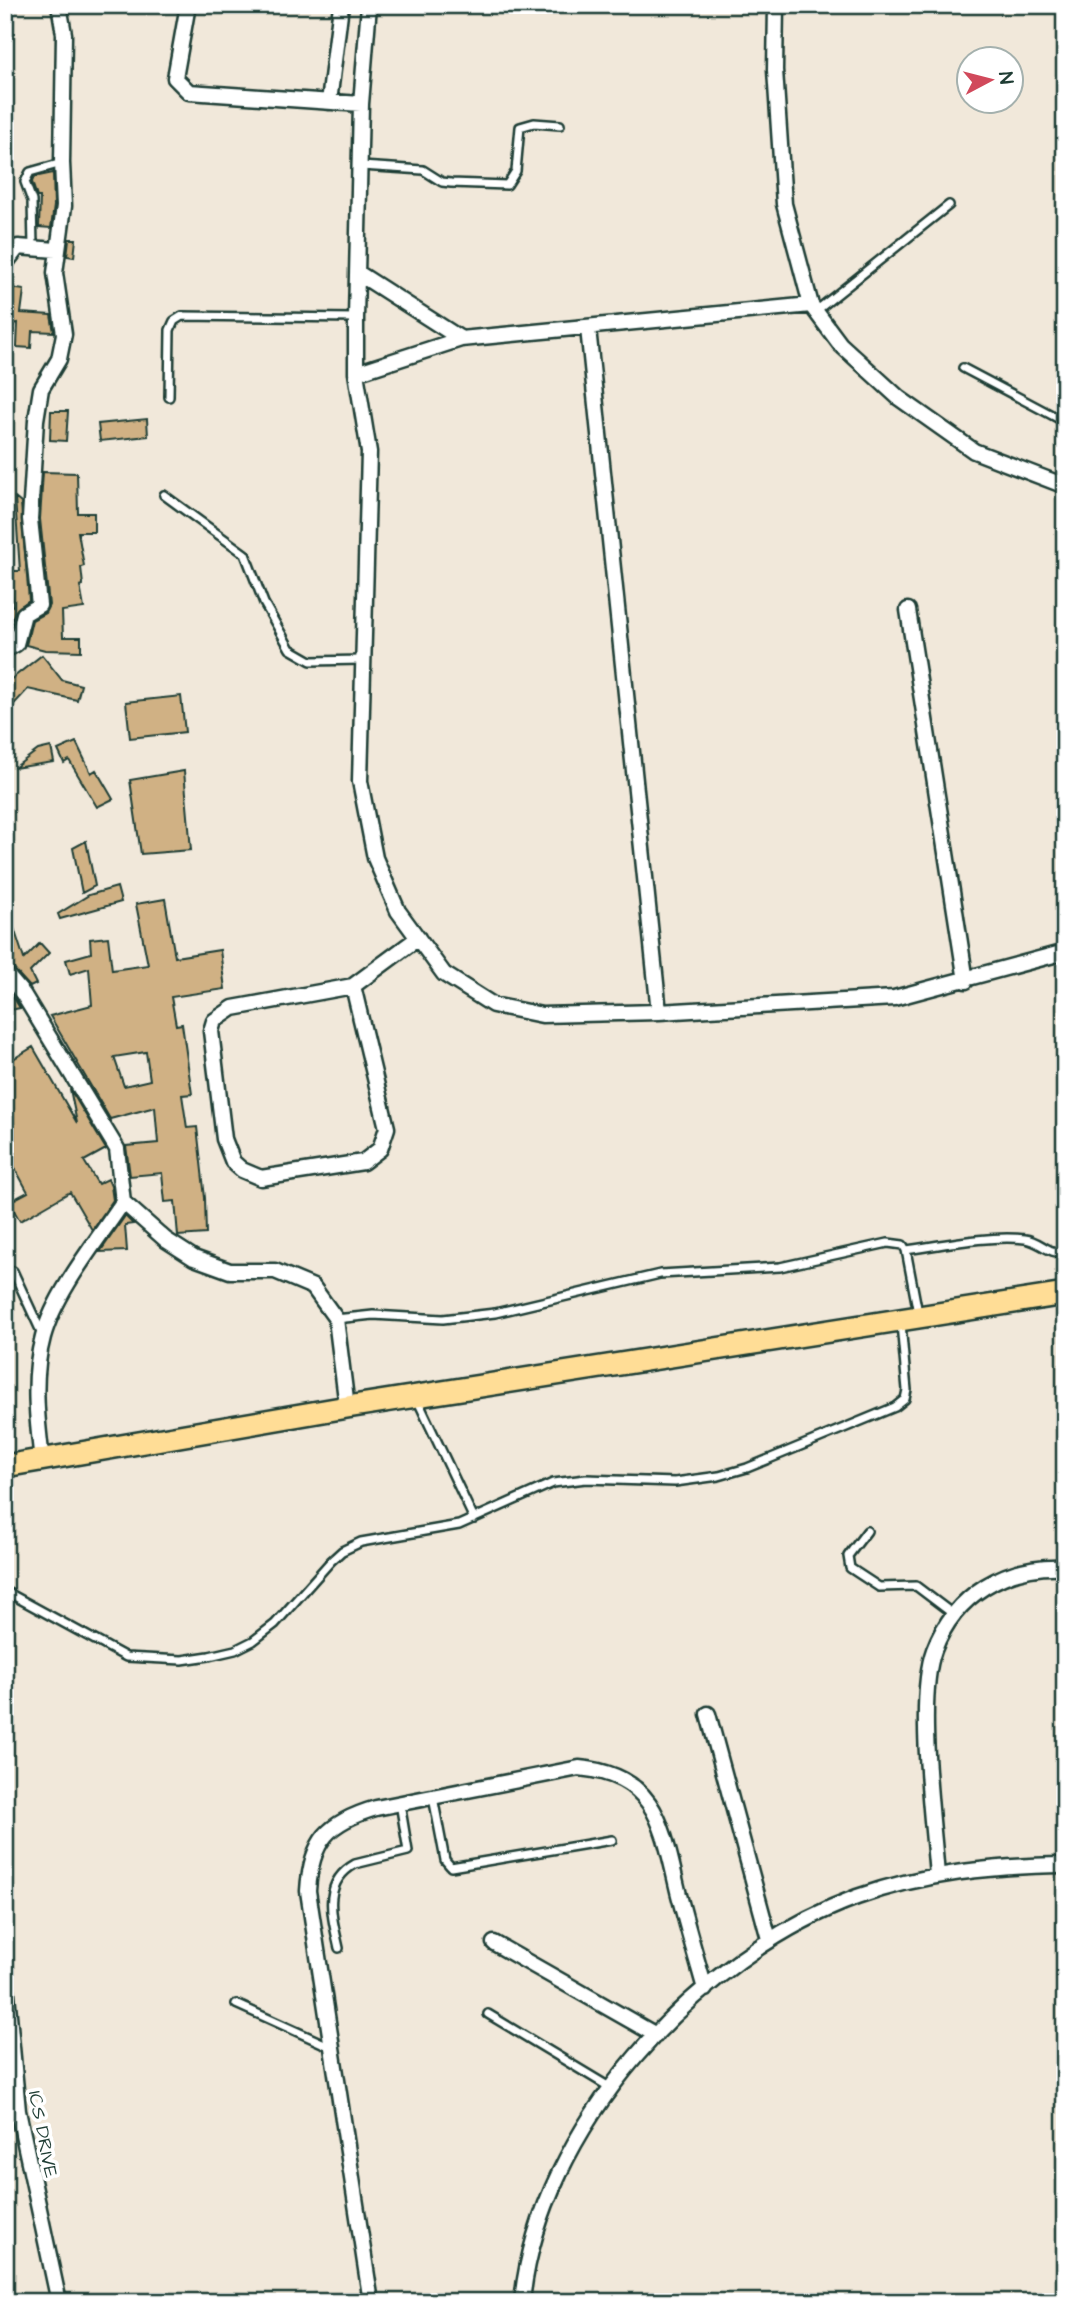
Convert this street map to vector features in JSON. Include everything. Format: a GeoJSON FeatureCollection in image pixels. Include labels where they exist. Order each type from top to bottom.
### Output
{"type":"FeatureCollection","features":[{"type":"Feature","properties":{"kind":"main road"},"geometry":{"type":"LineString","coordinates":[[5,1466],[415,1396],[1065,1294]]}},
{"type":"Feature","properties":{"kind":"street"},"geometry":{"type":"LineString","coordinates":[[5,650],[16,644],[24,614],[39,605],[30,519],[41,388],[59,359],[64,334],[55,273],[64,206],[64,34],[59,5]]}},
{"type":"Feature","properties":{"kind":"street"},"geometry":{"type":"LineString","coordinates":[[188,5],[175,78],[189,92],[361,104]]}},
{"type":"Feature","properties":{"kind":"street"},"geometry":{"type":"LineString","coordinates":[[329,102],[341,5]]}},
{"type":"Feature","properties":{"kind":"street"},"geometry":{"type":"LineString","coordinates":[[369,5],[361,104],[356,318],[356,373],[369,452],[360,781],[375,858],[398,911],[444,974],[493,1004],[542,1015],[659,1012],[894,998],[966,981],[1065,952]]}},
{"type":"Feature","properties":{"kind":"street"},"geometry":{"type":"LineString","coordinates":[[776,5],[775,70],[784,204],[813,309],[840,344],[900,398],[974,451],[1065,486]]}},
{"type":"Feature","properties":{"kind":"street"},"geometry":{"type":"LineString","coordinates":[[5,264],[18,247],[56,250]]}},
{"type":"Feature","properties":{"kind":"street"},"geometry":{"type":"LineString","coordinates":[[358,273],[461,339]]}},
{"type":"Feature","properties":{"kind":"street"},"geometry":{"type":"LineString","coordinates":[[356,373],[461,339],[813,309]]}},
{"type":"Feature","properties":{"kind":"street"},"geometry":{"type":"LineString","coordinates":[[588,328],[659,1012]]}},
{"type":"Feature","properties":{"kind":"street"},"geometry":{"type":"LineString","coordinates":[[908,610],[966,981]]}},
{"type":"Feature","properties":{"kind":"street"},"geometry":{"type":"LineString","coordinates":[[353,986],[387,1128],[380,1149],[363,1162],[261,1178],[242,1170],[233,1162],[224,1139],[211,1031],[214,1021],[233,1008],[353,986],[418,938]]}},
{"type":"Feature","properties":{"kind":"street"},"geometry":{"type":"LineString","coordinates":[[5,974],[23,994],[117,1149],[122,1202],[61,1298],[43,1336],[35,1407],[42,1460]]}},
{"type":"Feature","properties":{"kind":"street"},"geometry":{"type":"LineString","coordinates":[[122,1202],[166,1240],[194,1258],[230,1271],[275,1271],[313,1287],[336,1319],[348,1407]]}},
{"type":"Feature","properties":{"kind":"street"},"geometry":{"type":"LineString","coordinates":[[937,1876],[926,1708],[933,1652],[953,1614],[976,1590],[1009,1575],[1065,1567]]}},
{"type":"Feature","properties":{"kind":"street"},"geometry":{"type":"LineString","coordinates":[[708,1714],[769,1939]]}},
{"type":"Feature","properties":{"kind":"street"},"geometry":{"type":"LineString","coordinates":[[371,2302],[308,1891],[309,1868],[317,1846],[331,1828],[349,1816],[400,1803],[579,1768],[606,1771],[630,1784],[649,1802],[663,1830],[705,1989]]}},
{"type":"Feature","properties":{"kind":"street"},"geometry":{"type":"LineString","coordinates":[[522,2302],[533,2244],[548,2197],[572,2147],[611,2088],[656,2035],[726,1969],[769,1939],[856,1898],[977,1868],[1065,1865]]}},
{"type":"Feature","properties":{"kind":"street"},"geometry":{"type":"LineString","coordinates":[[494,1943],[656,2035]]}},
{"type":"Feature","properties":{"kind":"street","name":"ICS DRIVE"},"geometry":{"type":"LineString","coordinates":[[5,1972],[12,2112],[59,2302]]}},
{"type":"Feature","properties":{"kind":"lane"},"geometry":{"type":"LineString","coordinates":[[361,166],[423,170],[442,182],[507,185],[516,171],[520,127],[534,123],[560,125]]}},
{"type":"Feature","properties":{"kind":"lane"},"geometry":{"type":"LineString","coordinates":[[33,248],[32,201],[25,182],[30,172],[62,163]]}},
{"type":"Feature","properties":{"kind":"lane"},"geometry":{"type":"LineString","coordinates":[[813,309],[949,205]]}},
{"type":"Feature","properties":{"kind":"lane"},"geometry":{"type":"LineString","coordinates":[[169,397],[170,330],[174,321],[182,316],[356,318]]}},
{"type":"Feature","properties":{"kind":"lane"},"geometry":{"type":"LineString","coordinates":[[963,368],[1065,422]]}},
{"type":"Feature","properties":{"kind":"lane"},"geometry":{"type":"LineString","coordinates":[[164,495],[244,554],[264,603],[290,649],[311,661],[362,660]]}},
{"type":"Feature","properties":{"kind":"lane"},"geometry":{"type":"LineString","coordinates":[[906,1250],[965,1242],[1026,1239],[1048,1251],[1065,1252]]}},
{"type":"Feature","properties":{"kind":"lane"},"geometry":{"type":"LineString","coordinates":[[5,1591],[126,1657],[182,1660],[235,1650],[275,1624],[342,1551],[361,1542],[440,1530],[553,1483],[586,1479],[675,1482],[719,1476],[747,1468],[895,1407],[905,1399],[907,1390],[910,1319],[906,1250],[902,1245],[888,1242],[780,1267],[660,1274],[495,1313],[461,1318],[373,1315],[336,1319]]}},
{"type":"Feature","properties":{"kind":"lane"},"geometry":{"type":"LineString","coordinates":[[5,1268],[13,1271],[43,1336]]}},
{"type":"Feature","properties":{"kind":"lane"},"geometry":{"type":"LineString","coordinates":[[415,1396],[474,1518]]}},
{"type":"Feature","properties":{"kind":"lane"},"geometry":{"type":"LineString","coordinates":[[867,1531],[848,1556],[850,1568],[879,1587],[916,1586],[953,1614]]}},
{"type":"Feature","properties":{"kind":"lane"},"geometry":{"type":"LineString","coordinates":[[433,1797],[445,1860],[451,1867],[612,1840]]}},
{"type":"Feature","properties":{"kind":"lane"},"geometry":{"type":"LineString","coordinates":[[339,1948],[329,1903],[330,1892],[347,1868],[408,1851],[400,1803]]}},
{"type":"Feature","properties":{"kind":"lane"},"geometry":{"type":"LineString","coordinates":[[236,2004],[332,2047]]}},
{"type":"Feature","properties":{"kind":"lane"},"geometry":{"type":"LineString","coordinates":[[488,2014],[611,2088]]}},
{"type":"Feature","properties":{"kind":"building"},"geometry":{"type":"Polygon","coordinates":[[[53,173],[54,206],[51,228],[39,227],[40,197],[37,197],[32,182],[34,177],[53,173]]]}},
{"type":"Feature","properties":{"kind":"building"},"geometry":{"type":"Polygon","coordinates":[[[69,239],[76,239],[74,257],[67,256],[69,239]]]}},
{"type":"Feature","properties":{"kind":"building"},"geometry":{"type":"Polygon","coordinates":[[[5,287],[24,290],[21,313],[51,315],[54,332],[32,331],[31,348],[17,347],[18,323],[5,325],[5,287]]]}},
{"type":"Feature","properties":{"kind":"building"},"geometry":{"type":"Polygon","coordinates":[[[51,411],[68,411],[66,441],[50,440],[51,411]]]}},
{"type":"Feature","properties":{"kind":"building"},"geometry":{"type":"Polygon","coordinates":[[[147,419],[148,436],[100,441],[98,424],[147,419]]]}},
{"type":"Feature","properties":{"kind":"building"},"geometry":{"type":"Polygon","coordinates":[[[43,472],[77,473],[78,513],[94,513],[94,532],[78,532],[84,566],[81,567],[83,585],[80,586],[84,608],[62,611],[63,637],[81,637],[81,651],[45,650],[26,645],[32,620],[45,613],[49,605],[40,519],[43,472]]]}},
{"type":"Feature","properties":{"kind":"building"},"geometry":{"type":"Polygon","coordinates":[[[15,498],[21,503],[29,600],[15,611],[5,639],[5,604],[13,606],[10,571],[20,571],[15,498]]]}},
{"type":"Feature","properties":{"kind":"building"},"geometry":{"type":"Polygon","coordinates":[[[42,655],[62,680],[81,685],[77,700],[28,689],[5,714],[5,684],[42,655]]]}},
{"type":"Feature","properties":{"kind":"building"},"geometry":{"type":"Polygon","coordinates":[[[181,696],[185,732],[130,738],[126,702],[181,696]]]}},
{"type":"Feature","properties":{"kind":"building"},"geometry":{"type":"Polygon","coordinates":[[[76,742],[91,773],[96,770],[113,799],[97,807],[69,760],[64,763],[58,750],[76,742]]]}},
{"type":"Feature","properties":{"kind":"building"},"geometry":{"type":"Polygon","coordinates":[[[51,747],[54,762],[14,768],[38,750],[51,747]]]}},
{"type":"Feature","properties":{"kind":"building"},"geometry":{"type":"Polygon","coordinates":[[[184,771],[191,850],[141,854],[130,780],[184,771]]]}},
{"type":"Feature","properties":{"kind":"building"},"geometry":{"type":"Polygon","coordinates":[[[86,841],[95,886],[82,893],[73,848],[86,841]]]}},
{"type":"Feature","properties":{"kind":"building"},"geometry":{"type":"Polygon","coordinates":[[[117,887],[121,902],[60,919],[58,914],[89,895],[117,887]]]}},
{"type":"Feature","properties":{"kind":"building"},"geometry":{"type":"Polygon","coordinates":[[[165,899],[175,957],[220,950],[225,989],[171,997],[176,1025],[182,1024],[192,1094],[182,1095],[187,1128],[197,1127],[206,1234],[178,1236],[175,1201],[165,1202],[162,1173],[130,1176],[126,1146],[158,1143],[155,1107],[110,1119],[50,1016],[92,1005],[89,968],[70,974],[66,960],[91,953],[90,939],[108,937],[112,970],[148,965],[136,904],[165,899]],[[146,1052],[114,1057],[124,1086],[150,1080],[146,1052]]]}},
{"type":"Feature","properties":{"kind":"building"},"geometry":{"type":"Polygon","coordinates":[[[5,919],[11,919],[24,959],[40,943],[49,953],[30,972],[36,984],[30,987],[12,967],[5,964],[5,919]]]}},
{"type":"Feature","properties":{"kind":"building"},"geometry":{"type":"Polygon","coordinates":[[[5,988],[15,1000],[20,1008],[5,1011],[5,988]]]}},
{"type":"Feature","properties":{"kind":"building"},"geometry":{"type":"Polygon","coordinates":[[[33,1047],[77,1123],[70,1089],[106,1149],[84,1161],[98,1184],[108,1179],[113,1200],[92,1230],[70,1192],[20,1221],[9,1202],[28,1192],[5,1150],[5,1064],[33,1047]]]}},
{"type":"Feature","properties":{"kind":"building"},"geometry":{"type":"Polygon","coordinates":[[[125,1216],[133,1224],[125,1225],[127,1251],[100,1252],[125,1216]]]}}]}
